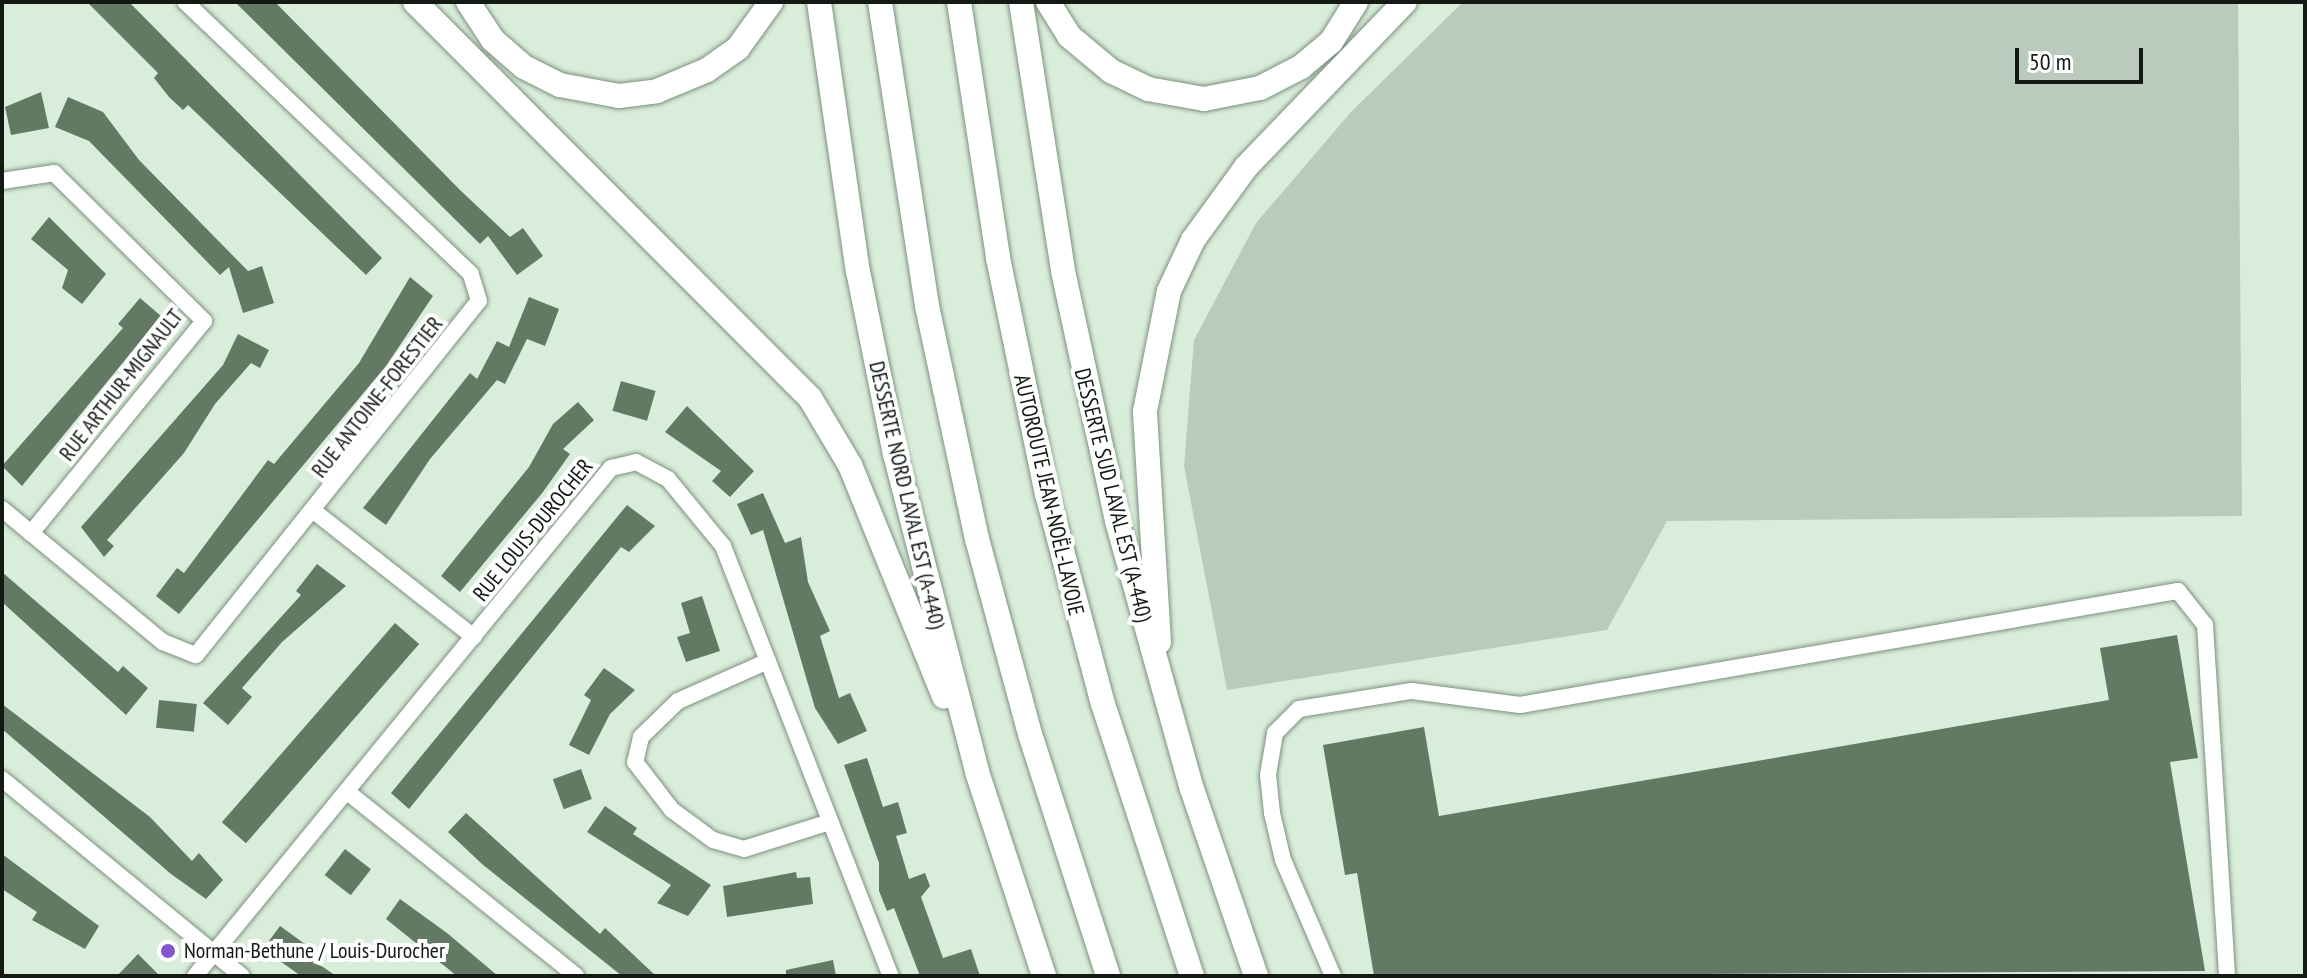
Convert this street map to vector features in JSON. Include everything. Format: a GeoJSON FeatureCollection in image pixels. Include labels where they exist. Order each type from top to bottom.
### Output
{"type":"FeatureCollection","features":[{"type":"Feature","properties":{"kind":"highway"},"geometry":{"type":"LineString","coordinates":[[415,2],[810,398],[859,485],[977,772]]}},
{"type":"Feature","properties":{"kind":"highway"},"geometry":{"type":"LineString","coordinates":[[468,2],[487,33],[524,67],[560,85],[619,96],[657,91],[707,70],[738,48],[771,2]]}},
{"type":"Feature","properties":{"kind":"highway","name":"DESSERTE NORD LAVAL EST (A-440)"},"geometry":{"type":"LineString","coordinates":[[819,2],[878,372],[977,772],[1044,976]]}},
{"type":"Feature","properties":{"kind":"highway"},"geometry":{"type":"LineString","coordinates":[[880,2],[911,219],[977,539],[1033,746],[1108,976]]}},
{"type":"Feature","properties":{"kind":"highway","name":"AUTOROUTE JEAN-NOËL-LAVOIE"},"geometry":{"type":"LineString","coordinates":[[959,2],[1000,272],[1047,494],[1110,729],[1192,976]]}},
{"type":"Feature","properties":{"kind":"highway","name":"DESSERTE SUD LAVAL EST (A-440)"},"geometry":{"type":"LineString","coordinates":[[1021,2],[1075,337],[1161,684],[1256,976]]}},
{"type":"Feature","properties":{"kind":"highway"},"geometry":{"type":"LineString","coordinates":[[1048,2],[1069,36],[1111,71],[1148,89],[1204,99],[1260,88],[1301,67],[1331,42],[1356,2]]}},
{"type":"Feature","properties":{"kind":"highway"},"geometry":{"type":"LineString","coordinates":[[1161,684],[1145,411],[1169,291],[1193,240],[1246,167],[1405,2]]}},
{"type":"Feature","properties":{"kind":"street","name":"RUE ANTOINE-FORESTIER"},"geometry":{"type":"LineString","coordinates":[[2,509],[163,642],[196,655],[315,512],[479,301],[471,274],[185,2]]}},
{"type":"Feature","properties":{"kind":"street","name":"RUE ARTHUR-MIGNAULT"},"geometry":{"type":"LineString","coordinates":[[2,181],[54,173],[204,321],[31,533]]}},
{"type":"Feature","properties":{"kind":"street","name":"RUE LOUIS-DUROCHER"},"geometry":{"type":"LineString","coordinates":[[195,976],[350,794],[611,468],[636,462],[668,479],[723,546],[827,823],[891,976]]}},
{"type":"Feature","properties":{"kind":"street"},"geometry":{"type":"LineString","coordinates":[[315,512],[474,637]]}},
{"type":"Feature","properties":{"kind":"street"},"geometry":{"type":"LineString","coordinates":[[1333,976],[1283,860],[1272,813],[1268,775],[1275,733],[1299,709],[1412,691],[1520,705],[2178,591],[2205,625],[2227,976]]}},
{"type":"Feature","properties":{"kind":"street"},"geometry":{"type":"LineString","coordinates":[[768,661],[678,701],[641,737],[635,762],[672,810],[713,840],[744,849],[827,823]]}},
{"type":"Feature","properties":{"kind":"street"},"geometry":{"type":"LineString","coordinates":[[2,779],[242,976]]}},
{"type":"Feature","properties":{"kind":"street"},"geometry":{"type":"LineString","coordinates":[[350,794],[576,976]]}},
{"type":"Feature","properties":{"kind":"green space"},"geometry":{"type":"Polygon","coordinates":[[[1463,2],[2238,2],[2242,516],[1667,521],[1607,630],[1227,690],[1184,466],[1194,340],[1256,223],[1351,112],[1463,2]]]}},
{"type":"Feature","properties":{"kind":"building"},"geometry":{"type":"Polygon","coordinates":[[[87,2],[129,2],[382,258],[366,275],[188,105],[183,110],[169,97],[154,78],[158,73],[87,2]]]}},
{"type":"Feature","properties":{"kind":"building"},"geometry":{"type":"Polygon","coordinates":[[[235,2],[275,2],[460,190],[510,237],[523,228],[543,256],[517,275],[488,236],[480,244],[235,2]]]}},
{"type":"Feature","properties":{"kind":"building"},"geometry":{"type":"Polygon","coordinates":[[[41,92],[49,128],[11,135],[5,107],[41,92]]]}},
{"type":"Feature","properties":{"kind":"building"},"geometry":{"type":"Polygon","coordinates":[[[68,97],[103,112],[139,160],[248,271],[262,266],[274,303],[243,313],[229,267],[220,275],[89,141],[55,127],[68,97]]]}},
{"type":"Feature","properties":{"kind":"building"},"geometry":{"type":"Polygon","coordinates":[[[49,217],[106,274],[82,304],[62,288],[68,270],[31,239],[49,217]]]}},
{"type":"Feature","properties":{"kind":"building"},"geometry":{"type":"Polygon","coordinates":[[[410,277],[433,296],[386,366],[179,614],[156,596],[177,568],[184,573],[268,460],[274,464],[359,363],[410,277]]]}},
{"type":"Feature","properties":{"kind":"building"},"geometry":{"type":"Polygon","coordinates":[[[529,297],[559,309],[545,346],[527,339],[505,384],[497,380],[430,459],[386,525],[363,508],[470,373],[477,379],[497,341],[509,347],[529,297]]]}},
{"type":"Feature","properties":{"kind":"building"},"geometry":{"type":"Polygon","coordinates":[[[140,298],[161,316],[22,486],[2,466],[123,328],[118,324],[140,298]]]}},
{"type":"Feature","properties":{"kind":"building"},"geometry":{"type":"Polygon","coordinates":[[[238,334],[269,350],[260,368],[251,363],[215,404],[184,453],[107,540],[114,546],[104,557],[81,527],[223,365],[238,334]]]}},
{"type":"Feature","properties":{"kind":"building"},"geometry":{"type":"Polygon","coordinates":[[[621,381],[656,391],[647,421],[612,411],[621,381]]]}},
{"type":"Feature","properties":{"kind":"building"},"geometry":{"type":"Polygon","coordinates":[[[578,402],[594,420],[563,449],[570,454],[543,492],[460,592],[441,576],[529,467],[553,424],[578,402]]]}},
{"type":"Feature","properties":{"kind":"building"},"geometry":{"type":"Polygon","coordinates":[[[687,406],[754,471],[730,497],[712,481],[721,471],[665,432],[687,406]]]}},
{"type":"Feature","properties":{"kind":"building"},"geometry":{"type":"Polygon","coordinates":[[[763,493],[785,543],[801,537],[808,582],[830,631],[820,636],[839,698],[850,693],[867,731],[838,744],[815,708],[763,530],[751,535],[737,504],[763,493]]]}},
{"type":"Feature","properties":{"kind":"building"},"geometry":{"type":"Polygon","coordinates":[[[627,505],[655,526],[629,552],[621,547],[409,809],[391,793],[627,505]]]}},
{"type":"Feature","properties":{"kind":"building"},"geometry":{"type":"Polygon","coordinates":[[[317,564],[346,586],[282,642],[242,688],[252,697],[228,725],[203,703],[301,595],[296,591],[317,564]]]}},
{"type":"Feature","properties":{"kind":"building"},"geometry":{"type":"Polygon","coordinates":[[[2,572],[118,672],[123,666],[148,688],[126,715],[2,602],[2,572]]]}},
{"type":"Feature","properties":{"kind":"building"},"geometry":{"type":"Polygon","coordinates":[[[702,596],[720,651],[686,662],[677,637],[690,633],[681,603],[702,596]]]}},
{"type":"Feature","properties":{"kind":"building"},"geometry":{"type":"Polygon","coordinates":[[[395,623],[419,644],[246,843],[222,822],[395,623]]]}},
{"type":"Feature","properties":{"kind":"building"},"geometry":{"type":"Polygon","coordinates":[[[2177,635],[2198,758],[2170,762],[2205,971],[1374,976],[1357,873],[1345,875],[1323,745],[1424,727],[1439,816],[2109,700],[2100,648],[2177,635]]]}},
{"type":"Feature","properties":{"kind":"building"},"geometry":{"type":"Polygon","coordinates":[[[604,668],[635,690],[610,714],[589,755],[569,745],[591,700],[584,695],[604,668]]]}},
{"type":"Feature","properties":{"kind":"building"},"geometry":{"type":"Polygon","coordinates":[[[159,700],[197,704],[194,732],[156,728],[159,700]]]}},
{"type":"Feature","properties":{"kind":"building"},"geometry":{"type":"Polygon","coordinates":[[[2,704],[150,817],[192,861],[199,853],[223,880],[206,899],[171,874],[2,729],[2,704]]]}},
{"type":"Feature","properties":{"kind":"building"},"geometry":{"type":"Polygon","coordinates":[[[867,758],[883,807],[898,802],[907,833],[896,836],[909,879],[925,873],[930,886],[921,897],[943,958],[971,949],[980,976],[920,976],[894,908],[887,911],[879,891],[879,863],[844,765],[867,758]]]}},
{"type":"Feature","properties":{"kind":"building"},"geometry":{"type":"Polygon","coordinates":[[[581,769],[592,799],[564,809],[553,779],[581,769]]]}},
{"type":"Feature","properties":{"kind":"building"},"geometry":{"type":"Polygon","coordinates":[[[605,806],[637,828],[633,834],[711,885],[688,916],[657,903],[671,885],[587,832],[605,806]]]}},
{"type":"Feature","properties":{"kind":"building"},"geometry":{"type":"Polygon","coordinates":[[[466,813],[600,934],[605,928],[656,976],[622,976],[482,864],[448,832],[466,813]]]}},
{"type":"Feature","properties":{"kind":"building"},"geometry":{"type":"Polygon","coordinates":[[[345,849],[371,869],[351,895],[325,875],[345,849]]]}},
{"type":"Feature","properties":{"kind":"building"},"geometry":{"type":"Polygon","coordinates":[[[2,854],[99,926],[85,949],[32,920],[37,912],[2,889],[2,854]]]}},
{"type":"Feature","properties":{"kind":"building"},"geometry":{"type":"Polygon","coordinates":[[[796,872],[797,878],[810,877],[813,904],[727,917],[723,886],[796,872]]]}},
{"type":"Feature","properties":{"kind":"building"},"geometry":{"type":"Polygon","coordinates":[[[400,899],[498,976],[457,976],[386,919],[400,899]]]}},
{"type":"Feature","properties":{"kind":"building"},"geometry":{"type":"Polygon","coordinates":[[[280,926],[305,944],[300,951],[336,976],[301,976],[263,949],[280,926]]]}},
{"type":"Feature","properties":{"kind":"building"},"geometry":{"type":"Polygon","coordinates":[[[138,954],[160,976],[117,976],[138,954]]]}},
{"type":"Feature","properties":{"kind":"building"},"geometry":{"type":"Polygon","coordinates":[[[833,960],[836,976],[786,976],[786,970],[833,960]]]}},
{"type":"Feature","properties":{"kind":"place","name":"Norman-Bethune / Louis-Durocher"},"geometry":{"type":"Point","coordinates":[168,951]}}]}
